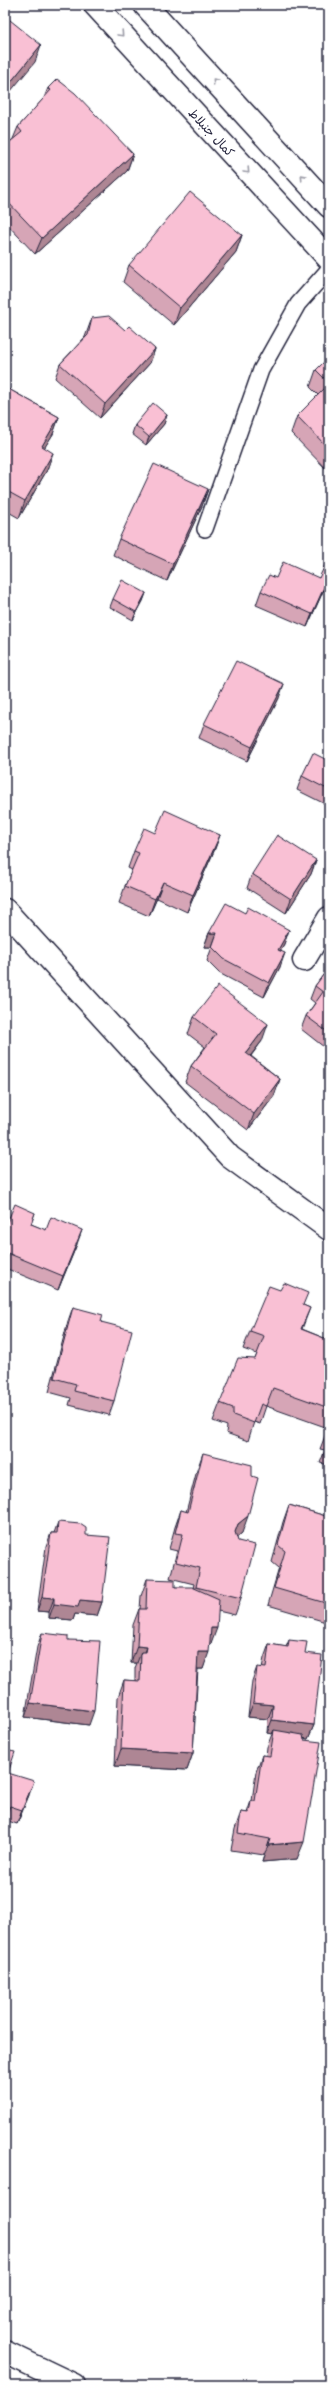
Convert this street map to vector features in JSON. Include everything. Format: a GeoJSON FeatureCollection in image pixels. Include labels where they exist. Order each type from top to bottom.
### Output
{"type":"FeatureCollection","features":[{"type":"Feature","properties":{"kind":"main road","name":"كمال جنبلاط"},"geometry":{"type":"LineString","coordinates":[[95,5],[329,260]]}},
{"type":"Feature","properties":{"kind":"main road"},"geometry":{"type":"LineString","coordinates":[[145,5],[161,14],[329,206]]}},
{"type":"Feature","properties":{"kind":"main road"},"geometry":{"type":"LineString","coordinates":[[5,910],[230,1157],[329,1229]]}},
{"type":"Feature","properties":{"kind":"main road"},"geometry":{"type":"LineString","coordinates":[[304,960],[329,918]]}},
{"type":"Feature","properties":{"kind":"main road"},"geometry":{"type":"LineString","coordinates":[[5,2352],[74,2385]]}},
{"type":"Feature","properties":{"kind":"lane"},"geometry":{"type":"LineString","coordinates":[[205,529],[260,370],[298,304],[329,269]]}},
{"type":"Feature","properties":{"kind":"building"},"geometry":{"type":"Polygon","coordinates":[[[5,16],[41,45],[5,89],[5,16]]]}},
{"type":"Feature","properties":{"kind":"building"},"geometry":{"type":"Polygon","coordinates":[[[57,79],[75,93],[133,154],[42,238],[5,199],[5,146],[22,132],[18,127],[51,90],[48,88],[57,79]]]}},
{"type":"Feature","properties":{"kind":"building"},"geometry":{"type":"Polygon","coordinates":[[[190,192],[242,235],[180,308],[129,265],[190,192]]]}},
{"type":"Feature","properties":{"kind":"building"},"geometry":{"type":"Polygon","coordinates":[[[109,316],[125,330],[129,326],[155,349],[105,404],[60,364],[88,335],[92,318],[109,316]]]}},
{"type":"Feature","properties":{"kind":"building"},"geometry":{"type":"Polygon","coordinates":[[[329,357],[329,383],[316,370],[329,357]]]}},
{"type":"Feature","properties":{"kind":"building"},"geometry":{"type":"Polygon","coordinates":[[[329,384],[329,449],[297,416],[329,384]]]}},
{"type":"Feature","properties":{"kind":"building"},"geometry":{"type":"Polygon","coordinates":[[[5,387],[59,417],[42,446],[53,453],[25,501],[5,490],[5,387]]]}},
{"type":"Feature","properties":{"kind":"building"},"geometry":{"type":"Polygon","coordinates":[[[153,403],[167,415],[149,437],[135,425],[153,403]]]}},
{"type":"Feature","properties":{"kind":"building"},"geometry":{"type":"Polygon","coordinates":[[[154,464],[208,489],[173,564],[119,539],[154,464]]]}},
{"type":"Feature","properties":{"kind":"building"},"geometry":{"type":"Polygon","coordinates":[[[5,510],[6,510],[5,546],[5,510]]]}},
{"type":"Feature","properties":{"kind":"building"},"geometry":{"type":"Polygon","coordinates":[[[283,562],[319,578],[326,563],[329,564],[329,576],[312,614],[261,591],[269,575],[276,578],[283,562]]]}},
{"type":"Feature","properties":{"kind":"building"},"geometry":{"type":"Polygon","coordinates":[[[122,580],[146,593],[136,612],[113,599],[122,580]]]}},
{"type":"Feature","properties":{"kind":"building"},"geometry":{"type":"Polygon","coordinates":[[[236,661],[284,684],[252,747],[204,724],[236,661]]]}},
{"type":"Feature","properties":{"kind":"building"},"geometry":{"type":"Polygon","coordinates":[[[313,753],[329,761],[329,790],[302,776],[313,753]]]}},
{"type":"Feature","properties":{"kind":"building"},"geometry":{"type":"Polygon","coordinates":[[[165,810],[220,835],[193,895],[163,882],[155,899],[125,886],[139,853],[134,851],[144,828],[155,833],[165,810]]]}},
{"type":"Feature","properties":{"kind":"building"},"geometry":{"type":"Polygon","coordinates":[[[277,835],[316,860],[291,899],[252,874],[277,835]]]}},
{"type":"Feature","properties":{"kind":"building"},"geometry":{"type":"Polygon","coordinates":[[[226,903],[245,913],[248,907],[289,930],[278,950],[285,953],[269,983],[224,959],[212,947],[217,933],[209,933],[226,903]]]}},
{"type":"Feature","properties":{"kind":"building"},"geometry":{"type":"Polygon","coordinates":[[[329,967],[329,1033],[306,1016],[323,992],[315,986],[329,967]]]}},
{"type":"Feature","properties":{"kind":"building"},"geometry":{"type":"Polygon","coordinates":[[[218,986],[268,1024],[246,1053],[280,1079],[254,1114],[191,1066],[216,1034],[194,1017],[218,986]]]}},
{"type":"Feature","properties":{"kind":"building"},"geometry":{"type":"Polygon","coordinates":[[[15,1204],[35,1213],[31,1224],[46,1230],[51,1217],[82,1230],[63,1276],[5,1252],[5,1227],[15,1204]]]}},
{"type":"Feature","properties":{"kind":"building"},"geometry":{"type":"Polygon","coordinates":[[[284,1283],[308,1293],[303,1305],[310,1308],[301,1329],[329,1340],[329,1408],[273,1388],[266,1406],[261,1404],[254,1423],[233,1415],[233,1408],[220,1403],[238,1358],[255,1359],[264,1336],[250,1331],[269,1286],[280,1290],[284,1283]]]}},
{"type":"Feature","properties":{"kind":"building"},"geometry":{"type":"Polygon","coordinates":[[[73,1307],[103,1315],[101,1322],[132,1330],[114,1401],[74,1391],[76,1384],[54,1378],[73,1307]]]}},
{"type":"Feature","properties":{"kind":"building"},"geometry":{"type":"Polygon","coordinates":[[[203,1453],[252,1465],[252,1476],[258,1478],[248,1516],[238,1524],[235,1532],[238,1541],[255,1545],[241,1598],[196,1587],[200,1568],[176,1562],[183,1534],[175,1533],[181,1510],[188,1512],[203,1453]]]}},
{"type":"Feature","properties":{"kind":"building"},"geometry":{"type":"Polygon","coordinates":[[[289,1505],[329,1517],[329,1604],[274,1588],[285,1551],[278,1545],[289,1505]]]}},
{"type":"Feature","properties":{"kind":"building"},"geometry":{"type":"Polygon","coordinates":[[[58,1522],[80,1524],[86,1528],[86,1535],[110,1537],[102,1602],[80,1600],[78,1607],[54,1604],[54,1598],[42,1597],[51,1533],[57,1533],[58,1522]]]}},
{"type":"Feature","properties":{"kind":"building"},"geometry":{"type":"Polygon","coordinates":[[[147,1579],[175,1580],[175,1587],[192,1587],[219,1599],[217,1628],[211,1628],[209,1652],[198,1652],[193,1753],[121,1749],[124,1680],[140,1681],[141,1652],[146,1652],[147,1647],[137,1646],[139,1609],[146,1609],[147,1579]]]}},
{"type":"Feature","properties":{"kind":"building"},"geometry":{"type":"Polygon","coordinates":[[[42,1633],[68,1636],[68,1640],[100,1641],[94,1711],[30,1703],[42,1633]]]}},
{"type":"Feature","properties":{"kind":"building"},"geometry":{"type":"Polygon","coordinates":[[[289,1640],[307,1642],[305,1653],[322,1655],[314,1725],[272,1720],[273,1705],[253,1703],[257,1667],[266,1668],[269,1644],[288,1647],[289,1640]]]}},
{"type":"Feature","properties":{"kind":"building"},"geometry":{"type":"Polygon","coordinates":[[[274,1730],[303,1735],[304,1740],[321,1742],[304,1842],[268,1845],[270,1839],[238,1833],[241,1812],[249,1813],[251,1801],[255,1801],[262,1755],[270,1756],[274,1730]]]}},
{"type":"Feature","properties":{"kind":"building"},"geometry":{"type":"Polygon","coordinates":[[[5,1750],[15,1752],[8,1773],[34,1781],[22,1810],[10,1806],[5,1817],[5,1750]]]}}]}
